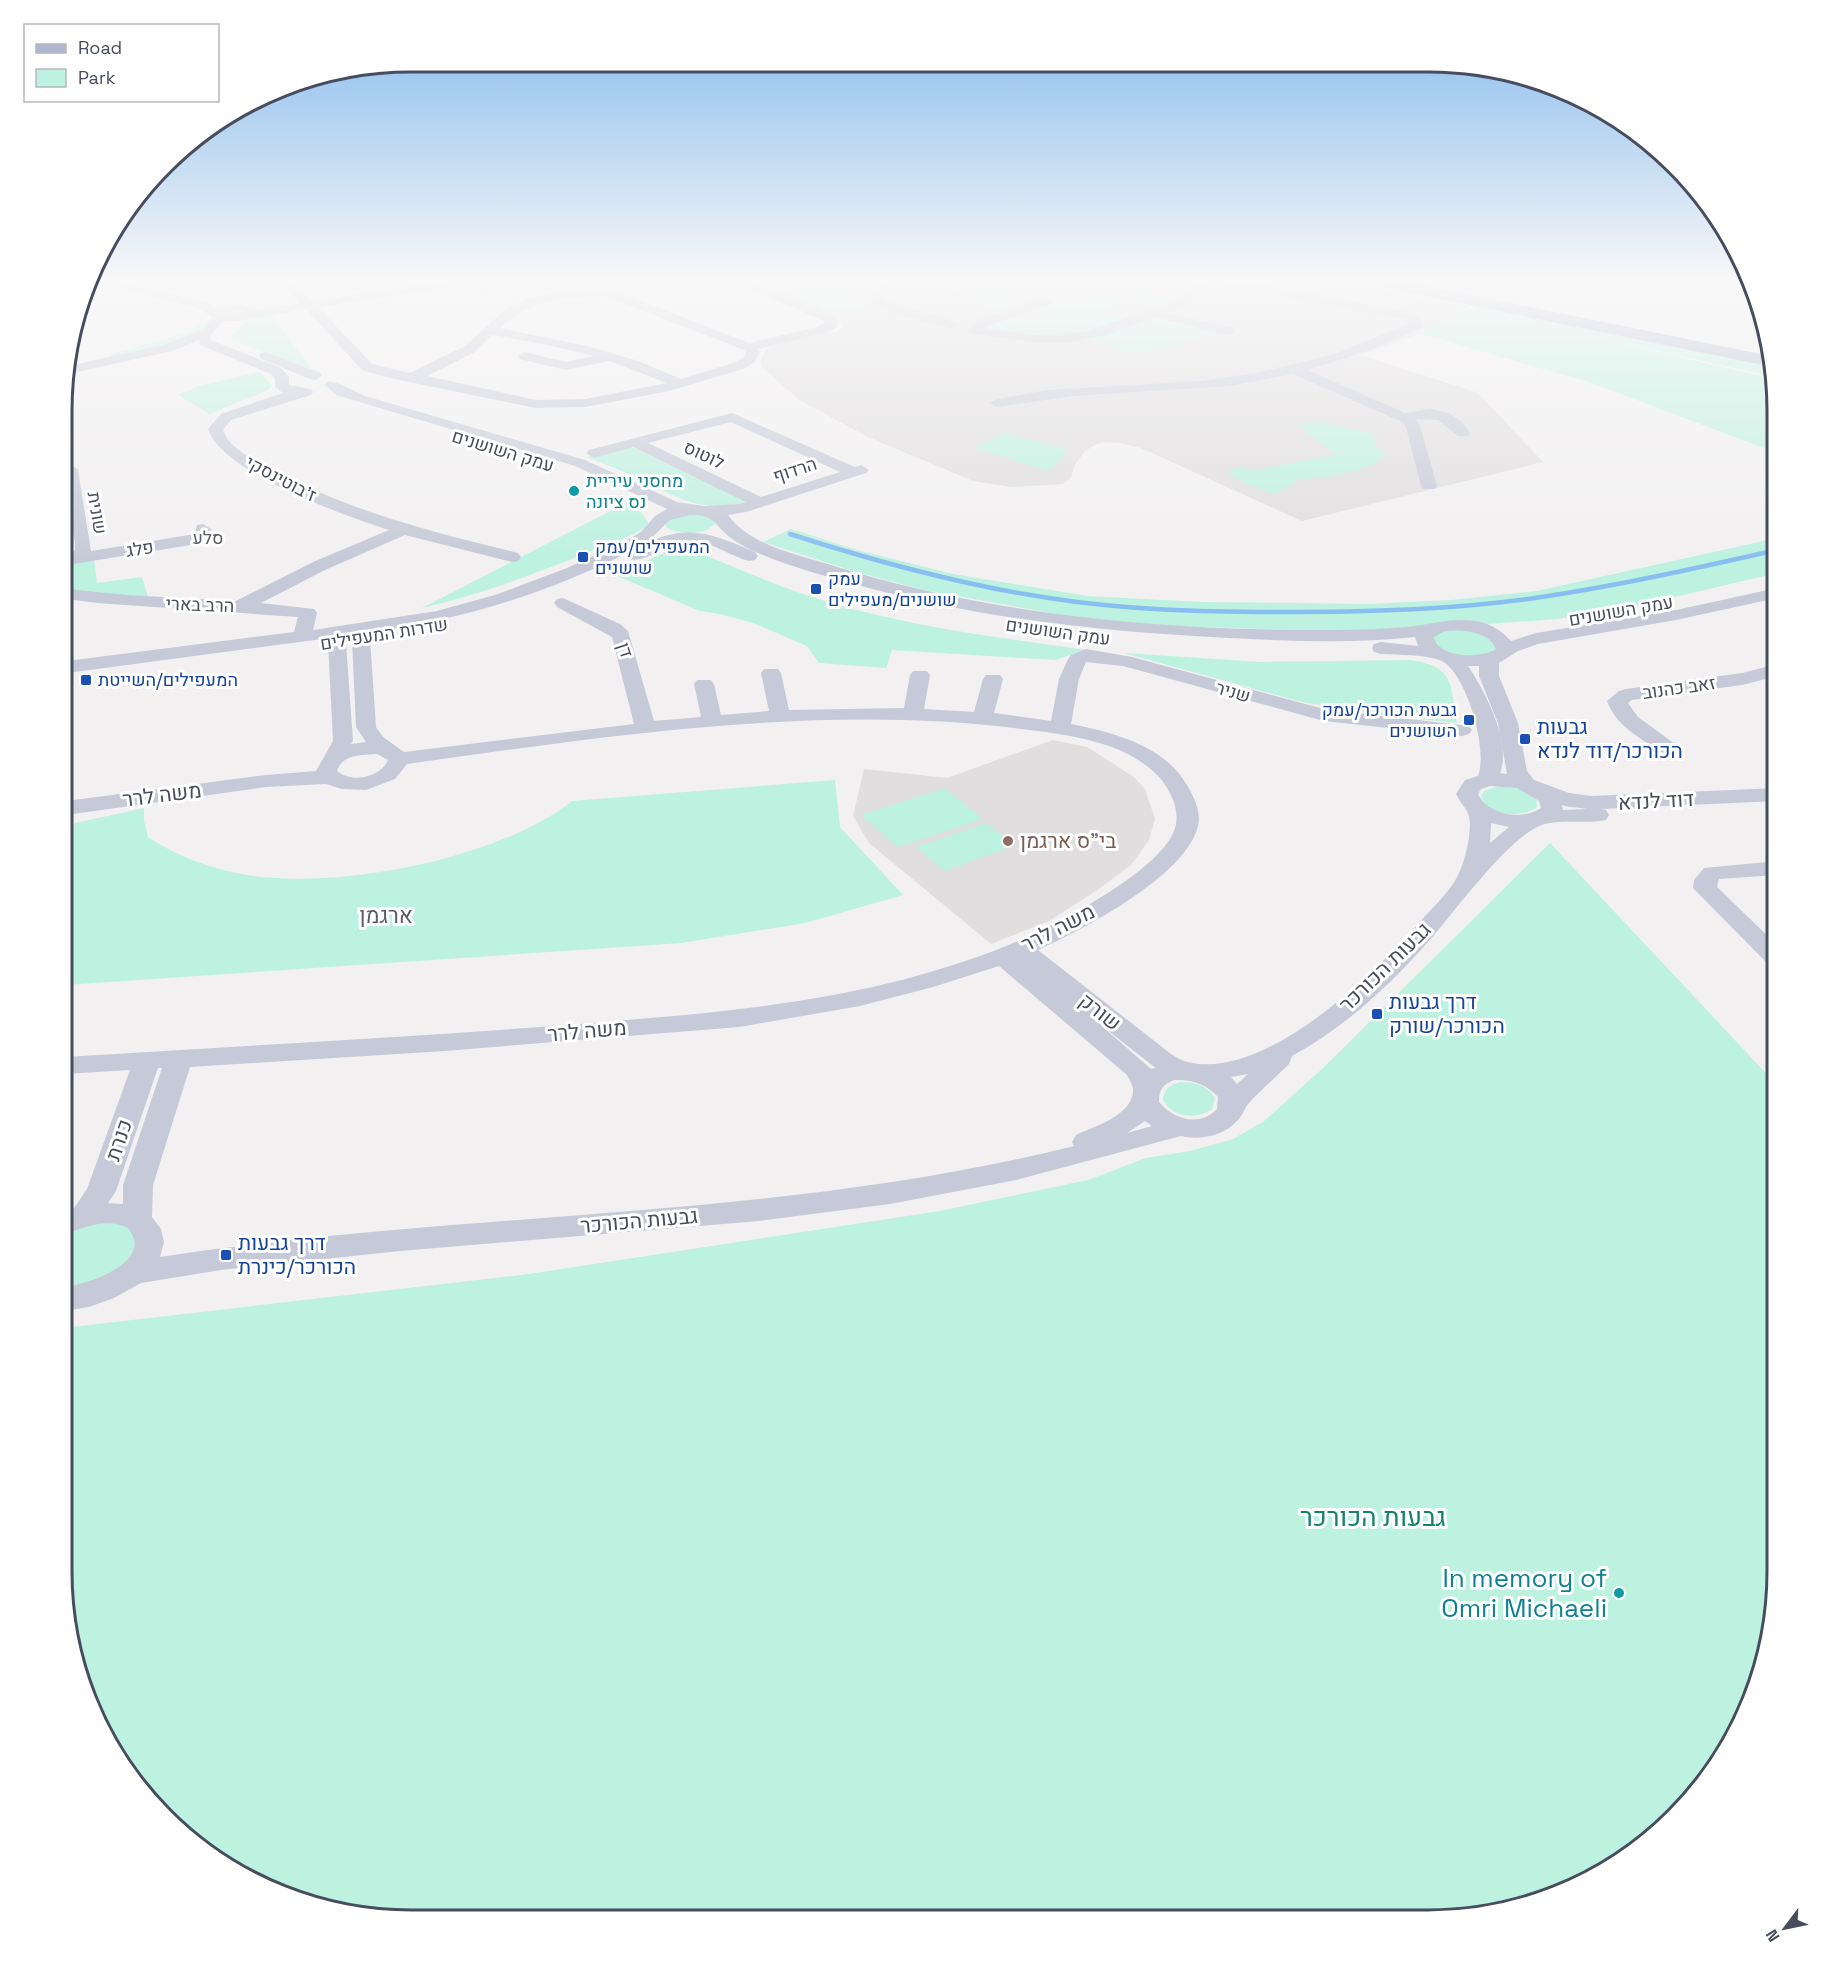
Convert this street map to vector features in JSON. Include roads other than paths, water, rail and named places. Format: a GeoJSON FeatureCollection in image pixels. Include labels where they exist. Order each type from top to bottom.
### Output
{"type":"FeatureCollection","features":[{"type":"Feature","properties":{"kind":"street"},"geometry":{"type":"LineString","coordinates":[[280,375],[283,387]]}},
{"type":"Feature","properties":{"kind":"street"},"geometry":{"type":"LineString","coordinates":[[342,377],[347,375]]}},
{"type":"Feature","properties":{"kind":"street"},"geometry":{"type":"LineString","coordinates":[[405,375],[504,399],[554,405],[611,399],[704,375]]}},
{"type":"Feature","properties":{"kind":"street"},"geometry":{"type":"LineString","coordinates":[[659,375],[678,383]]}},
{"type":"Feature","properties":{"kind":"street"},"geometry":{"type":"LineString","coordinates":[[997,403],[1047,394],[1218,384],[1257,375]]}},
{"type":"Feature","properties":{"kind":"street"},"geometry":{"type":"LineString","coordinates":[[1309,375],[1404,417],[1413,426],[1429,486]]}},
{"type":"Feature","properties":{"kind":"street","name":"עמק השושנים"},"geometry":{"type":"LineString","coordinates":[[317,376],[342,377],[347,394],[580,463],[671,505],[716,514],[738,535],[757,545],[849,577],[946,601],[1029,615],[1117,626],[1214,632],[1352,636],[1429,630],[1441,626],[1501,628],[1564,621],[1659,605],[1767,581]]}},
{"type":"Feature","properties":{"kind":"street","name":"ז'בוטינסקי"},"geometry":{"type":"LineString","coordinates":[[253,406],[295,378],[317,376]]}},
{"type":"Feature","properties":{"kind":"street","name":"ז'בוטינסקי"},"geometry":{"type":"LineString","coordinates":[[342,377],[323,389],[302,392],[253,406],[226,417],[218,423],[215,429],[216,436],[244,460],[296,490],[402,530],[512,557]]}},
{"type":"Feature","properties":{"kind":"street","name":"עמק השושנים"},"geometry":{"type":"LineString","coordinates":[[283,387],[562,469],[646,508],[666,532],[720,543],[794,574],[842,589],[934,612],[1021,628],[1155,642],[1283,648],[1401,648],[1479,661],[1536,639],[1676,615],[1767,595]]}},
{"type":"Feature","properties":{"kind":"street"},"geometry":{"type":"LineString","coordinates":[[1404,417],[1424,409],[1450,419],[1463,433]]}},
{"type":"Feature","properties":{"kind":"street","name":"לוטוס"},"geometry":{"type":"LineString","coordinates":[[594,453],[732,417],[857,471]]}},
{"type":"Feature","properties":{"kind":"street","name":"לוטוס"},"geometry":{"type":"LineString","coordinates":[[633,442],[759,502]]}},
{"type":"Feature","properties":{"kind":"street","name":"הרדוף"},"geometry":{"type":"LineString","coordinates":[[696,511],[740,508],[857,471]]}},
{"type":"Feature","properties":{"kind":"street","name":"שונית"},"geometry":{"type":"LineString","coordinates":[[72,481],[83,551],[72,559]]}},
{"type":"Feature","properties":{"kind":"street","name":"הרדוף"},"geometry":{"type":"LineString","coordinates":[[723,522],[740,508]]}},
{"type":"Feature","properties":{"kind":"street"},"geometry":{"type":"LineString","coordinates":[[658,522],[671,513],[696,511]]}},
{"type":"Feature","properties":{"kind":"street","name":"שדרות המעפילים"},"geometry":{"type":"LineString","coordinates":[[72,677],[260,653],[348,637],[436,617],[500,599],[640,540],[649,534],[658,522]]}},
{"type":"Feature","properties":{"kind":"street","name":"שדרות המעפילים"},"geometry":{"type":"LineString","coordinates":[[72,666],[302,637],[348,637],[421,630],[512,606],[650,547],[713,531],[723,522]]}},
{"type":"Feature","properties":{"kind":"street","name":"פלג"},"geometry":{"type":"LineString","coordinates":[[72,560],[203,538],[202,529]]}},
{"type":"Feature","properties":{"kind":"street"},"geometry":{"type":"LineString","coordinates":[[241,606],[319,566],[402,530]]}},
{"type":"Feature","properties":{"kind":"street","name":"הרב בארי"},"geometry":{"type":"LineString","coordinates":[[72,595],[134,603],[241,606],[308,613],[302,637]]}},
{"type":"Feature","properties":{"kind":"street","name":"דן"},"geometry":{"type":"LineString","coordinates":[[562,603],[613,628],[621,635],[646,729]]}},
{"type":"Feature","properties":{"kind":"street"},"geometry":{"type":"LineString","coordinates":[[1462,626],[1495,635],[1505,645],[1488,667],[1489,676],[1501,702],[1512,737],[1517,772],[1545,794],[1552,805],[1552,810],[1537,819]]}},
{"type":"Feature","properties":{"kind":"street"},"geometry":{"type":"LineString","coordinates":[[348,637],[338,672],[343,741],[330,769],[347,783],[372,781],[393,772],[398,766],[393,754],[375,741],[366,727],[364,662],[379,642],[421,630]]}},
{"type":"Feature","properties":{"kind":"street"},"geometry":{"type":"LineString","coordinates":[[1429,630],[1424,635],[1423,641],[1460,666],[1467,676],[1485,722],[1493,769],[1487,780]]}},
{"type":"Feature","properties":{"kind":"street"},"geometry":{"type":"LineString","coordinates":[[348,637],[364,662]]}},
{"type":"Feature","properties":{"kind":"street"},"geometry":{"type":"LineString","coordinates":[[260,653],[316,654],[328,661],[338,672]]}},
{"type":"Feature","properties":{"kind":"street","name":"שניר"},"geometry":{"type":"LineString","coordinates":[[1060,728],[1069,679],[1078,660],[1086,655],[1114,658],[1324,715],[1462,730]]}},
{"type":"Feature","properties":{"kind":"street"},"geometry":{"type":"LineString","coordinates":[[771,673],[780,715]]}},
{"type":"Feature","properties":{"kind":"street"},"geometry":{"type":"LineString","coordinates":[[913,713],[920,675]]}},
{"type":"Feature","properties":{"kind":"street","name":"זאב כהנוב"},"geometry":{"type":"LineString","coordinates":[[1668,748],[1628,719],[1618,709],[1617,700],[1626,695],[1767,676]]}},
{"type":"Feature","properties":{"kind":"street"},"geometry":{"type":"LineString","coordinates":[[983,717],[993,679]]}},
{"type":"Feature","properties":{"kind":"street"},"geometry":{"type":"LineString","coordinates":[[704,684],[712,722]]}},
{"type":"Feature","properties":{"kind":"street","name":"משה לרר"},"geometry":{"type":"LineString","coordinates":[[72,807],[266,781],[330,769],[357,749],[393,754],[780,715],[858,712],[983,717],[1090,734],[1128,747],[1149,758],[1177,785],[1184,801],[1187,827],[1176,850],[1147,877],[1103,906],[1011,952],[932,980],[762,1016],[487,1040],[72,1065]]}},
{"type":"Feature","properties":{"kind":"street","name":"דוד לנדא"},"geometry":{"type":"LineString","coordinates":[[1487,780],[1502,779],[1532,786],[1565,799],[1591,804],[1767,795]]}},
{"type":"Feature","properties":{"kind":"street","name":"גבעות הכורכר"},"geometry":{"type":"LineString","coordinates":[[1468,879],[1482,823],[1478,810],[1472,805],[1467,794],[1473,785],[1487,780]]}},
{"type":"Feature","properties":{"kind":"street","name":"דוד לנדא"},"geometry":{"type":"LineString","coordinates":[[1478,810],[1504,820],[1767,806]]}},
{"type":"Feature","properties":{"kind":"street","name":"גבעות הכורכר"},"geometry":{"type":"LineString","coordinates":[[1233,1103],[1293,1045],[1358,999],[1403,955],[1468,879],[1517,830],[1537,819]]}},
{"type":"Feature","properties":{"kind":"street"},"geometry":{"type":"LineString","coordinates":[[1767,869],[1712,873],[1706,880],[1705,888],[1767,950]]}},
{"type":"Feature","properties":{"kind":"street","name":"שורק"},"geometry":{"type":"LineString","coordinates":[[1011,952],[1162,1060],[1191,1072]]}},
{"type":"Feature","properties":{"kind":"street","name":"שורק"},"geometry":{"type":"LineString","coordinates":[[1011,952],[1139,1071],[1145,1095]]}},
{"type":"Feature","properties":{"kind":"street","name":"גבעות הכורכר"},"geometry":{"type":"LineString","coordinates":[[1191,1072],[1230,1070],[1254,1063],[1293,1045]]}},
{"type":"Feature","properties":{"kind":"street","name":"כנרת"},"geometry":{"type":"LineString","coordinates":[[143,1231],[138,1185],[179,1059]]}},
{"type":"Feature","properties":{"kind":"street","name":"כנרת"},"geometry":{"type":"LineString","coordinates":[[74,1219],[101,1191],[147,1061]]}},
{"type":"Feature","properties":{"kind":"street"},"geometry":{"type":"LineString","coordinates":[[1191,1072],[1220,1082],[1232,1095],[1232,1111],[1218,1124],[1207,1128],[1181,1127],[1158,1118],[1145,1095],[1160,1075],[1191,1072]]}},
{"type":"Feature","properties":{"kind":"street","name":"גבעות הכורכר"},"geometry":{"type":"LineString","coordinates":[[1004,1171],[1082,1144],[1108,1132],[1131,1119],[1145,1095]]}},
{"type":"Feature","properties":{"kind":"street","name":"גבעות הכורכר"},"geometry":{"type":"LineString","coordinates":[[132,1273],[273,1251],[756,1210],[940,1186],[1082,1155],[1181,1127]]}},
{"type":"Feature","properties":{"kind":"street","name":"גבעות הכורכר"},"geometry":{"type":"LineString","coordinates":[[74,1219],[105,1213],[122,1214],[143,1231],[188,1250],[273,1251]]}},
{"type":"Feature","properties":{"kind":"street"},"geometry":{"type":"LineString","coordinates":[[72,1298],[92,1295],[113,1286],[132,1273],[148,1250],[143,1231]]}},
{"type":"Feature","properties":{"kind":"waterway"},"geometry":{"type":"LineString","coordinates":[[790,534],[918,571],[1016,593],[1106,605],[1221,612],[1376,611],[1503,602],[1627,582],[1767,552]]}},
{"type":"Feature","properties":{"kind":"place","name":"מחסני עיריית נס ציונה"},"geometry":{"type":"Point","coordinates":[574,491]}},
{"type":"Feature","properties":{"kind":"place","name":"המעפילים/עמק שושנים"},"geometry":{"type":"Point","coordinates":[583,557]}},
{"type":"Feature","properties":{"kind":"place","name":"עמק שושנים/מעפילים"},"geometry":{"type":"Point","coordinates":[816,589]}},
{"type":"Feature","properties":{"kind":"place","name":"המעפילים/השייטת"},"geometry":{"type":"Point","coordinates":[86,680]}},
{"type":"Feature","properties":{"kind":"place","name":"גבעת הכורכר/עמק השושנים"},"geometry":{"type":"Point","coordinates":[1469,720]}},
{"type":"Feature","properties":{"kind":"place","name":"גבעות הכורכר/דוד לנדא"},"geometry":{"type":"Point","coordinates":[1525,739]}},
{"type":"Feature","properties":{"kind":"place","name":"בי\"ס ארגמן"},"geometry":{"type":"Point","coordinates":[1008,841]}},
{"type":"Feature","properties":{"kind":"place","name":"דרך גבעות הכורכר/שורק"},"geometry":{"type":"Point","coordinates":[1377,1014]}},
{"type":"Feature","properties":{"kind":"place","name":"דרך גבעות הכורכר/כינרת"},"geometry":{"type":"Point","coordinates":[226,1255]}},
{"type":"Feature","properties":{"kind":"place","name":"In memory of Omri Michaeli"},"geometry":{"type":"Point","coordinates":[1619,1593]}},
{"type":"Feature","properties":{"kind":"district","name":"סלע"},"geometry":{"type":"Point","coordinates":[208,538]}},
{"type":"Feature","properties":{"kind":"district","name":"ארגמן"},"geometry":{"type":"Point","coordinates":[386,915]}}]}
